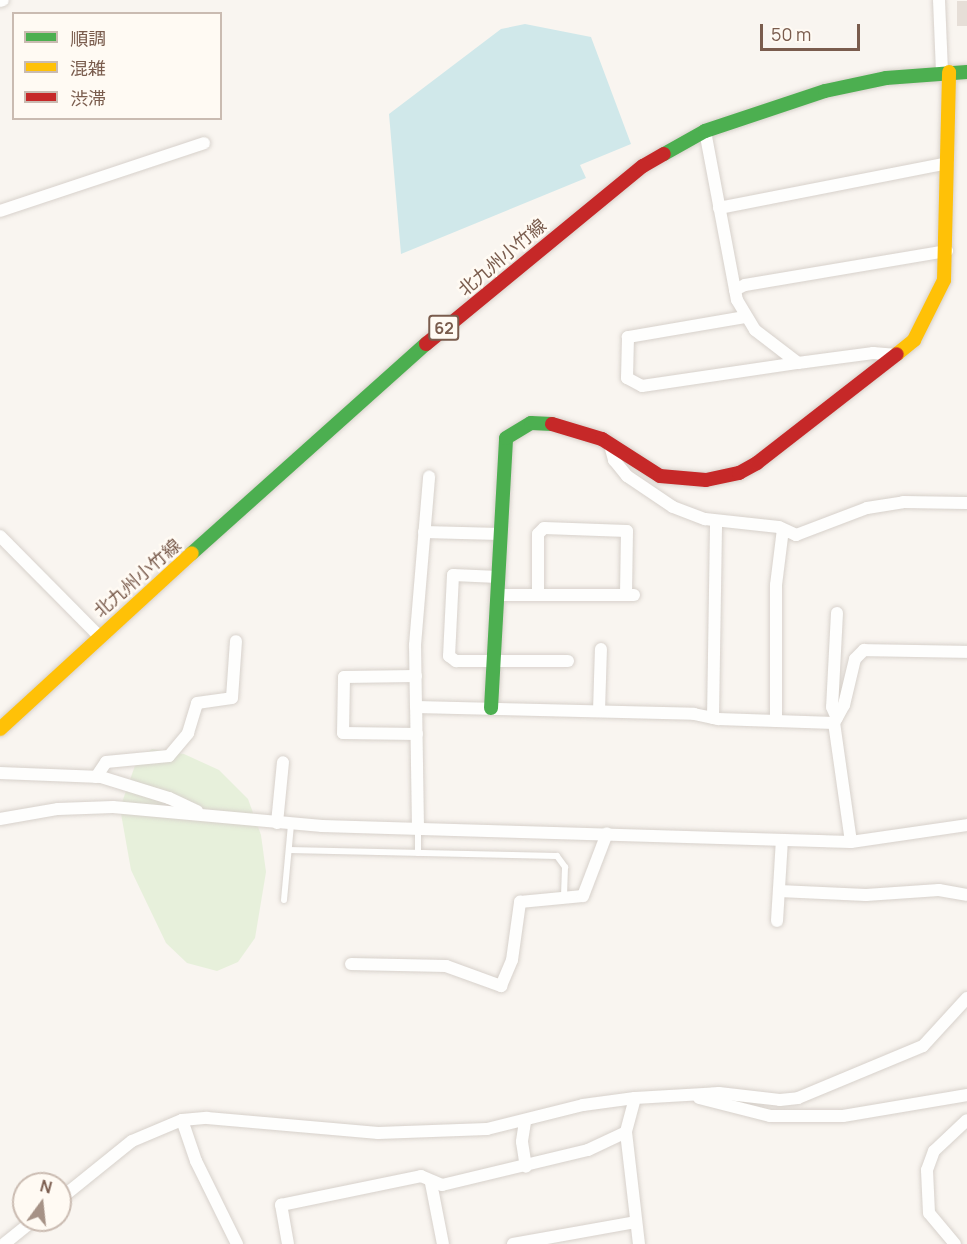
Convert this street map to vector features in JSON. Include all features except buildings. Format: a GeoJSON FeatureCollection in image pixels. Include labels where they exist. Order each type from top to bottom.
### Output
{"type":"FeatureCollection","features":[{"type":"Feature","properties":{"kind":"main road"},"geometry":{"type":"LineString","coordinates":[[491,708],[506,438],[512,431],[531,423],[560,425],[582,430],[660,476],[706,480],[739,473],[757,463],[914,340],[927,320],[944,280],[947,251],[948,163],[945,72]]}},
{"type":"Feature","properties":{"kind":"main road","name":"北九州小竹線"},"geometry":{"type":"LineString","coordinates":[[0,729],[99,636],[427,343],[591,206],[643,166],[705,131],[825,91],[886,78],[967,72]]}},
{"type":"Feature","properties":{"kind":"street"},"geometry":{"type":"LineString","coordinates":[[939,0],[945,72]]}},
{"type":"Feature","properties":{"kind":"street"},"geometry":{"type":"LineString","coordinates":[[705,131],[735,290],[745,317],[773,346],[798,363]]}},
{"type":"Feature","properties":{"kind":"street"},"geometry":{"type":"LineString","coordinates":[[0,211],[204,142]]}},
{"type":"Feature","properties":{"kind":"street"},"geometry":{"type":"LineString","coordinates":[[719,208],[948,163]]}},
{"type":"Feature","properties":{"kind":"street"},"geometry":{"type":"LineString","coordinates":[[735,290],[745,285],[947,251]]}},
{"type":"Feature","properties":{"kind":"street"},"geometry":{"type":"LineString","coordinates":[[745,317],[628,337],[627,378],[642,386],[873,353],[894,355]]}},
{"type":"Feature","properties":{"kind":"street"},"geometry":{"type":"LineString","coordinates":[[610,445],[614,460],[627,476],[652,496],[716,521],[783,529],[796,535],[867,508],[903,502],[967,503]]}},
{"type":"Feature","properties":{"kind":"street"},"geometry":{"type":"LineString","coordinates":[[418,828],[416,676],[429,477]]}},
{"type":"Feature","properties":{"kind":"street"},"geometry":{"type":"LineString","coordinates":[[713,718],[716,521]]}},
{"type":"Feature","properties":{"kind":"street"},"geometry":{"type":"LineString","coordinates":[[497,595],[538,595],[630,595],[627,531],[544,528],[538,534],[538,595]]}},
{"type":"Feature","properties":{"kind":"street"},"geometry":{"type":"LineString","coordinates":[[776,721],[776,585],[783,529]]}},
{"type":"Feature","properties":{"kind":"street"},"geometry":{"type":"LineString","coordinates":[[424,532],[500,534]]}},
{"type":"Feature","properties":{"kind":"street"},"geometry":{"type":"LineString","coordinates":[[0,536],[99,636]]}},
{"type":"Feature","properties":{"kind":"street"},"geometry":{"type":"LineString","coordinates":[[498,577],[453,575],[449,656],[456,661],[568,662]]}},
{"type":"Feature","properties":{"kind":"street"},"geometry":{"type":"LineString","coordinates":[[837,613],[832,707],[836,720],[851,842]]}},
{"type":"Feature","properties":{"kind":"street"},"geometry":{"type":"LineString","coordinates":[[96,777],[106,762],[169,756],[188,734],[197,703],[232,698],[236,641]]}},
{"type":"Feature","properties":{"kind":"street"},"geometry":{"type":"LineString","coordinates":[[599,711],[601,649]]}},
{"type":"Feature","properties":{"kind":"street"},"geometry":{"type":"LineString","coordinates":[[836,720],[844,705],[855,659],[864,650],[967,652]]}},
{"type":"Feature","properties":{"kind":"street"},"geometry":{"type":"LineString","coordinates":[[416,676],[344,677],[343,733],[417,734]]}},
{"type":"Feature","properties":{"kind":"street"},"geometry":{"type":"LineString","coordinates":[[416,707],[694,714],[713,718],[776,721],[836,720]]}},
{"type":"Feature","properties":{"kind":"street"},"geometry":{"type":"LineString","coordinates":[[277,823],[283,762]]}},
{"type":"Feature","properties":{"kind":"street"},"geometry":{"type":"LineString","coordinates":[[0,773],[96,777],[169,798],[203,814]]}},
{"type":"Feature","properties":{"kind":"street"},"geometry":{"type":"LineString","coordinates":[[0,819],[58,809],[113,807],[291,824],[851,842],[967,825]]}},
{"type":"Feature","properties":{"kind":"street"},"geometry":{"type":"LineString","coordinates":[[351,964],[446,966],[501,986],[512,960],[520,902],[583,896],[607,833]]}},
{"type":"Feature","properties":{"kind":"street"},"geometry":{"type":"LineString","coordinates":[[777,921],[782,840]]}},
{"type":"Feature","properties":{"kind":"street"},"geometry":{"type":"LineString","coordinates":[[779,891],[866,895],[939,890],[967,895]]}},
{"type":"Feature","properties":{"kind":"street"},"geometry":{"type":"LineString","coordinates":[[72,1189],[132,1141],[182,1120],[207,1118],[378,1133],[487,1130],[525,1122],[583,1105],[635,1098],[689,1095],[798,1098],[923,1046],[967,998]]}},
{"type":"Feature","properties":{"kind":"street"},"geometry":{"type":"LineString","coordinates":[[689,1095],[750,1113],[791,1116],[843,1116],[967,1095]]}},
{"type":"Feature","properties":{"kind":"street"},"geometry":{"type":"LineString","coordinates":[[635,1098],[626,1132],[639,1244]]}},
{"type":"Feature","properties":{"kind":"street"},"geometry":{"type":"LineString","coordinates":[[182,1120],[196,1161],[237,1244]]}},
{"type":"Feature","properties":{"kind":"street"},"geometry":{"type":"LineString","coordinates":[[955,1244],[929,1213],[927,1170],[934,1151],[967,1120]]}},
{"type":"Feature","properties":{"kind":"street"},"geometry":{"type":"LineString","coordinates":[[525,1122],[522,1142],[526,1167]]}},
{"type":"Feature","properties":{"kind":"street"},"geometry":{"type":"LineString","coordinates":[[288,1244],[280,1205],[421,1176],[431,1183],[442,1185],[526,1167],[588,1150],[626,1132]]}},
{"type":"Feature","properties":{"kind":"street"},"geometry":{"type":"LineString","coordinates":[[431,1183],[443,1244]]}},
{"type":"Feature","properties":{"kind":"street"},"geometry":{"type":"LineString","coordinates":[[513,1244],[635,1222]]}},
{"type":"Feature","properties":{"kind":"street"},"geometry":{"type":"LineString","coordinates":[[4,1244],[19,1232]]}},
{"type":"Feature","properties":{"kind":"lane"},"geometry":{"type":"LineString","coordinates":[[284,900],[291,824]]}},
{"type":"Feature","properties":{"kind":"lane"},"geometry":{"type":"LineString","coordinates":[[418,828],[418,853]]}},
{"type":"Feature","properties":{"kind":"lane"},"geometry":{"type":"LineString","coordinates":[[289,850],[557,856],[565,867],[564,898]]}},
{"type":"Feature","properties":{"kind":"green space"},"geometry":{"type":"Polygon","coordinates":[[[152,749],[184,754],[219,770],[248,799],[261,835],[266,872],[255,938],[238,962],[217,971],[187,963],[166,943],[131,870],[120,808],[137,760],[152,749]]]}},
{"type":"Feature","properties":{"kind":"water"},"geometry":{"type":"Polygon","coordinates":[[[525,24],[591,37],[631,144],[580,165],[586,178],[401,254],[389,114],[501,29],[525,24]]]}},
{"type":"Feature","properties":{"kind":"traffic: fast"},"geometry":{"type":"LineString","coordinates":[[664,154],[705,131],[825,91],[886,78],[967,72]]}},
{"type":"Feature","properties":{"kind":"traffic: fast"},"geometry":{"type":"LineString","coordinates":[[192,553],[426,344]]}},
{"type":"Feature","properties":{"kind":"traffic: fast"},"geometry":{"type":"LineString","coordinates":[[491,708],[506,438],[531,423],[552,424]]}},
{"type":"Feature","properties":{"kind":"traffic: slow"},"geometry":{"type":"LineString","coordinates":[[897,354],[914,340],[944,280],[949,72]]}},
{"type":"Feature","properties":{"kind":"traffic: slow"},"geometry":{"type":"LineString","coordinates":[[0,729],[192,553]]}},
{"type":"Feature","properties":{"kind":"traffic: jam"},"geometry":{"type":"LineString","coordinates":[[426,344],[643,166],[664,154]]}},
{"type":"Feature","properties":{"kind":"traffic: jam"},"geometry":{"type":"LineString","coordinates":[[552,424],[602,439],[660,476],[706,480],[739,473],[757,463],[897,354]]}}]}
